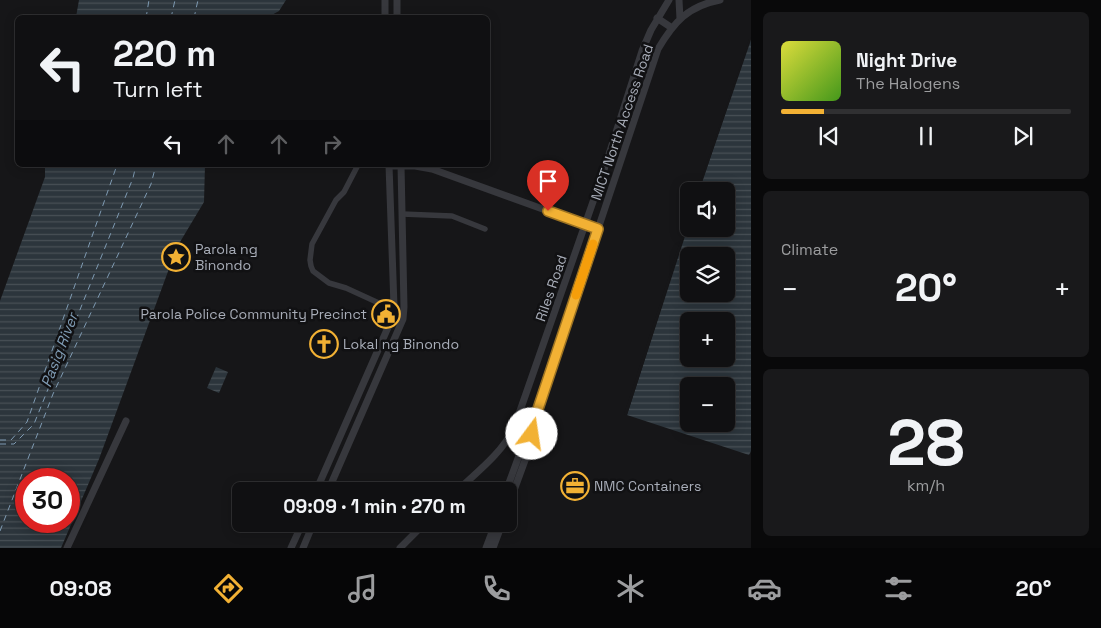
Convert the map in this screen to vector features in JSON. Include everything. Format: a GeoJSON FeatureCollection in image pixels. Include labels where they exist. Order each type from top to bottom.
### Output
{"type":"FeatureCollection","features":[{"type":"Feature","properties":{"kind":"street"},"geometry":{"type":"LineString","coordinates":[[385,0],[386,15]]}},
{"type":"Feature","properties":{"kind":"street"},"geometry":{"type":"LineString","coordinates":[[397,0],[397,15]]}},
{"type":"Feature","properties":{"kind":"street","name":"Riles Road"},"geometry":{"type":"LineString","coordinates":[[466,482],[500,449],[514,428],[586,224],[642,51],[657,18],[669,0]]}},
{"type":"Feature","properties":{"kind":"street"},"geometry":{"type":"LineString","coordinates":[[679,0],[680,19]]}},
{"type":"Feature","properties":{"kind":"street","name":"MICT North Access Road"},"geometry":{"type":"LineString","coordinates":[[509,482],[524,442],[533,424],[658,49],[672,28],[690,10],[720,0]]}},
{"type":"Feature","properties":{"kind":"street"},"geometry":{"type":"LineString","coordinates":[[657,18],[672,28]]}},
{"type":"Feature","properties":{"kind":"street"},"geometry":{"type":"LineString","coordinates":[[357,167],[312,244],[311,266],[313,271],[329,283],[346,288],[394,310]]}},
{"type":"Feature","properties":{"kind":"street"},"geometry":{"type":"LineString","coordinates":[[320,482],[394,310],[389,167]]}},
{"type":"Feature","properties":{"kind":"street"},"geometry":{"type":"LineString","coordinates":[[332,482],[403,319],[401,167]]}},
{"type":"Feature","properties":{"kind":"street"},"geometry":{"type":"LineString","coordinates":[[421,167],[432,169],[598,229]]}},
{"type":"Feature","properties":{"kind":"street"},"geometry":{"type":"LineString","coordinates":[[402,214],[452,216],[485,229]]}},
{"type":"Feature","properties":{"kind":"street"},"geometry":{"type":"LineString","coordinates":[[67,548],[126,421]]}},
{"type":"Feature","properties":{"kind":"street","name":"MICT North Access Road"},"geometry":{"type":"LineString","coordinates":[[517,482],[531,444],[533,424]]}},
{"type":"Feature","properties":{"kind":"street"},"geometry":{"type":"LineString","coordinates":[[291,548],[298,532]]}},
{"type":"Feature","properties":{"kind":"street"},"geometry":{"type":"LineString","coordinates":[[303,548],[310,532]]}},
{"type":"Feature","properties":{"kind":"street"},"geometry":{"type":"LineString","coordinates":[[400,548],[416,532]]}},
{"type":"Feature","properties":{"kind":"street"},"geometry":{"type":"LineString","coordinates":[[486,548],[492,532]]}},
{"type":"Feature","properties":{"kind":"street"},"geometry":{"type":"LineString","coordinates":[[493,548],[499,532]]}},
{"type":"Feature","properties":{"kind":"water"},"geometry":{"type":"Polygon","coordinates":[[[79,0],[286,0],[279,11],[272,15],[76,15],[79,0]]]}},
{"type":"Feature","properties":{"kind":"water"},"geometry":{"type":"Polygon","coordinates":[[[751,40],[751,451],[749,455],[627,415],[680,252],[680,302],[735,302],[735,247],[682,247],[685,237],[735,237],[735,182],[702,182],[751,40]]]}},
{"type":"Feature","properties":{"kind":"water","name":"Pasig River"},"geometry":{"type":"Polygon","coordinates":[[[45,167],[205,167],[204,202],[177,247],[99,459],[80,504],[80,468],[15,468],[15,533],[67,533],[61,548],[0,548],[0,301],[45,177],[45,167]]]}},
{"type":"Feature","properties":{"kind":"water"},"geometry":{"type":"Polygon","coordinates":[[[216,367],[228,372],[219,393],[207,388],[216,367]]]}},
{"type":"Feature","properties":{"kind":"pier"},"geometry":{"type":"Polygon","coordinates":[[[751,37],[702,182],[700,182],[751,37]]]}},
{"type":"Feature","properties":{"kind":"pier"},"geometry":{"type":"Polygon","coordinates":[[[681,237],[684,237],[627,415],[624,414],[681,237]]]}},
{"type":"Feature","properties":{"kind":"ferry route"},"geometry":{"type":"LineString","coordinates":[[146,15],[149,0]]}},
{"type":"Feature","properties":{"kind":"ferry route"},"geometry":{"type":"LineString","coordinates":[[172,15],[175,0]]}},
{"type":"Feature","properties":{"kind":"ferry route"},"geometry":{"type":"LineString","coordinates":[[195,15],[198,0]]}},
{"type":"Feature","properties":{"kind":"ferry route"},"geometry":{"type":"LineString","coordinates":[[0,440],[11,440],[27,422],[116,167]]}},
{"type":"Feature","properties":{"kind":"ferry route"},"geometry":{"type":"LineString","coordinates":[[0,444],[14,444],[34,424],[133,178],[136,167]]}},
{"type":"Feature","properties":{"kind":"ferry route"},"geometry":{"type":"LineString","coordinates":[[0,531],[53,394],[151,184],[155,167]]}},
{"type":"Feature","properties":{"kind":"slow traffic"},"geometry":{"type":"LineString","coordinates":[[576,295],[593,244]]}},
{"type":"Feature","properties":{"kind":"place","name":"Parola ng Binondo"},"geometry":{"type":"Point","coordinates":[176,257]}},
{"type":"Feature","properties":{"kind":"place","name":"Parola Police Community Precinct"},"geometry":{"type":"Point","coordinates":[386,314]}},
{"type":"Feature","properties":{"kind":"place","name":"Lokal ng Binondo"},"geometry":{"type":"Point","coordinates":[324,344]}},
{"type":"Feature","properties":{"kind":"place","name":"NMC Containers"},"geometry":{"type":"Point","coordinates":[575,486]}},
{"type":"Feature","properties":{"kind":"route"},"geometry":{"type":"LineString","coordinates":[[532,434],[533,424],[598,229],[548,211]]}}]}
